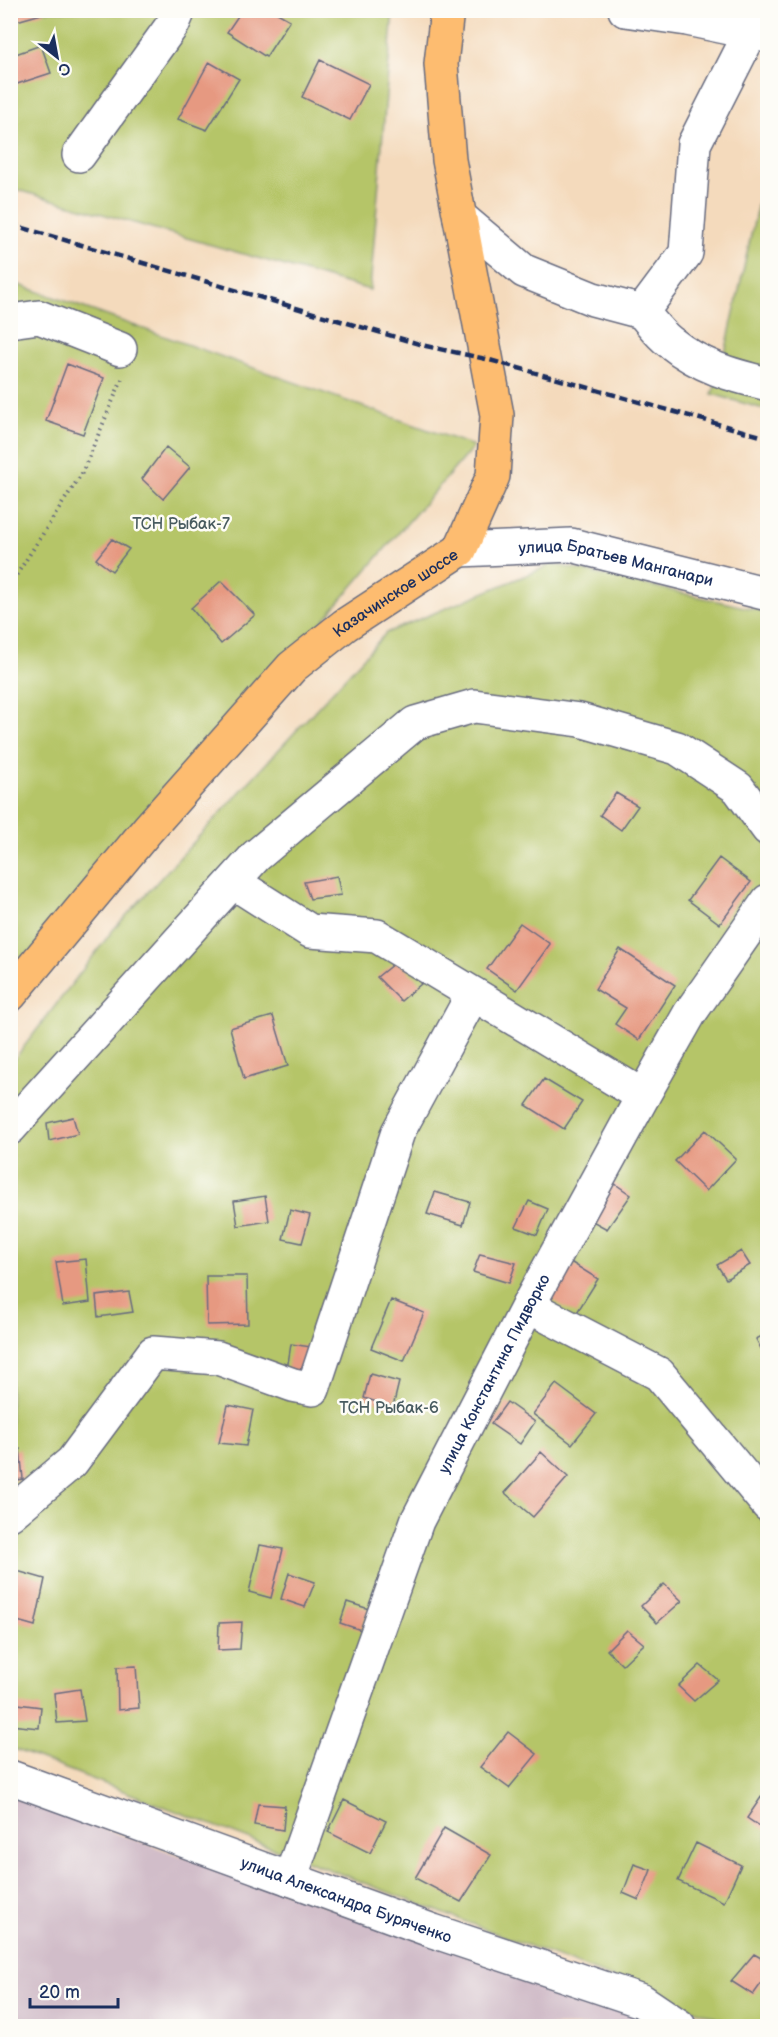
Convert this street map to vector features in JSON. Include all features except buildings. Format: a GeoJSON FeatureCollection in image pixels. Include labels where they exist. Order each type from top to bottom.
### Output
{"type":"FeatureCollection","features":[{"type":"Feature","properties":{"kind":"main road","name":"Казачинское шоссе"},"geometry":{"type":"LineString","coordinates":[[10,995],[148,829],[292,667],[345,625],[460,550],[493,476],[497,415],[449,160],[441,64],[447,10]]}},
{"type":"Feature","properties":{"kind":"street"},"geometry":{"type":"LineString","coordinates":[[80,155],[173,24],[179,10]]}},
{"type":"Feature","properties":{"kind":"street"},"geometry":{"type":"LineString","coordinates":[[625,10],[761,26],[694,144],[686,253],[642,312]]}},
{"type":"Feature","properties":{"kind":"street"},"geometry":{"type":"LineString","coordinates":[[460,217],[524,271],[593,299],[642,312],[669,342],[694,358],[721,372],[768,384]]}},
{"type":"Feature","properties":{"kind":"street"},"geometry":{"type":"LineString","coordinates":[[10,321],[39,317],[120,349]]}},
{"type":"Feature","properties":{"kind":"street","name":"улица Братьев Манганари"},"geometry":{"type":"LineString","coordinates":[[460,550],[571,545],[768,594]]}},
{"type":"Feature","properties":{"kind":"street"},"geometry":{"type":"LineString","coordinates":[[10,1128],[256,856],[415,723],[474,706],[580,720],[677,748],[738,788],[768,829]]}},
{"type":"Feature","properties":{"kind":"street"},"geometry":{"type":"LineString","coordinates":[[233,882],[310,931],[377,936],[643,1096]]}},
{"type":"Feature","properties":{"kind":"street","name":"улица Константина Пидворко"},"geometry":{"type":"LineString","coordinates":[[290,1879],[417,1521],[528,1306],[643,1096],[690,1013],[768,901]]}},
{"type":"Feature","properties":{"kind":"street"},"geometry":{"type":"LineString","coordinates":[[10,1514],[72,1462],[153,1353],[218,1358],[293,1385],[313,1389],[398,1132],[473,994]]}},
{"type":"Feature","properties":{"kind":"street"},"geometry":{"type":"LineString","coordinates":[[528,1306],[659,1374],[768,1505]]}},
{"type":"Feature","properties":{"kind":"street","name":"улица Александра Буряченко"},"geometry":{"type":"LineString","coordinates":[[10,1777],[433,1932],[642,2001],[679,2026]]}},
{"type":"Feature","properties":{"kind":"path"},"geometry":{"type":"LineString","coordinates":[[10,585],[82,473],[124,374],[120,349]]}},
{"type":"Feature","properties":{"kind":"shaded area"},"geometry":{"type":"Polygon","coordinates":[[[11,1797],[667,2024],[668,2026],[11,2026],[11,1797]]]}},
{"type":"Feature","properties":{"kind":"green space"},"geometry":{"type":"Polygon","coordinates":[[[10,11],[393,11],[370,290],[11,188],[10,11]]]}},
{"type":"Feature","properties":{"kind":"green space"},"geometry":{"type":"Polygon","coordinates":[[[767,162],[767,410],[712,394],[721,372],[767,162]]]}},
{"type":"Feature","properties":{"kind":"green space","name":"ТСН Рыбак-7"},"geometry":{"type":"Polygon","coordinates":[[[11,282],[474,446],[11,981],[11,282]]]}},
{"type":"Feature","properties":{"kind":"green space","name":"ТСН Рыбак-6"},"geometry":{"type":"Polygon","coordinates":[[[553,564],[767,612],[767,2026],[738,2026],[11,1748],[10,1065],[113,930],[386,633],[553,564]]]}},
{"type":"Feature","properties":{"kind":"railway"},"geometry":{"type":"LineString","coordinates":[[10,224],[426,346],[486,359],[768,438]]}}]}
